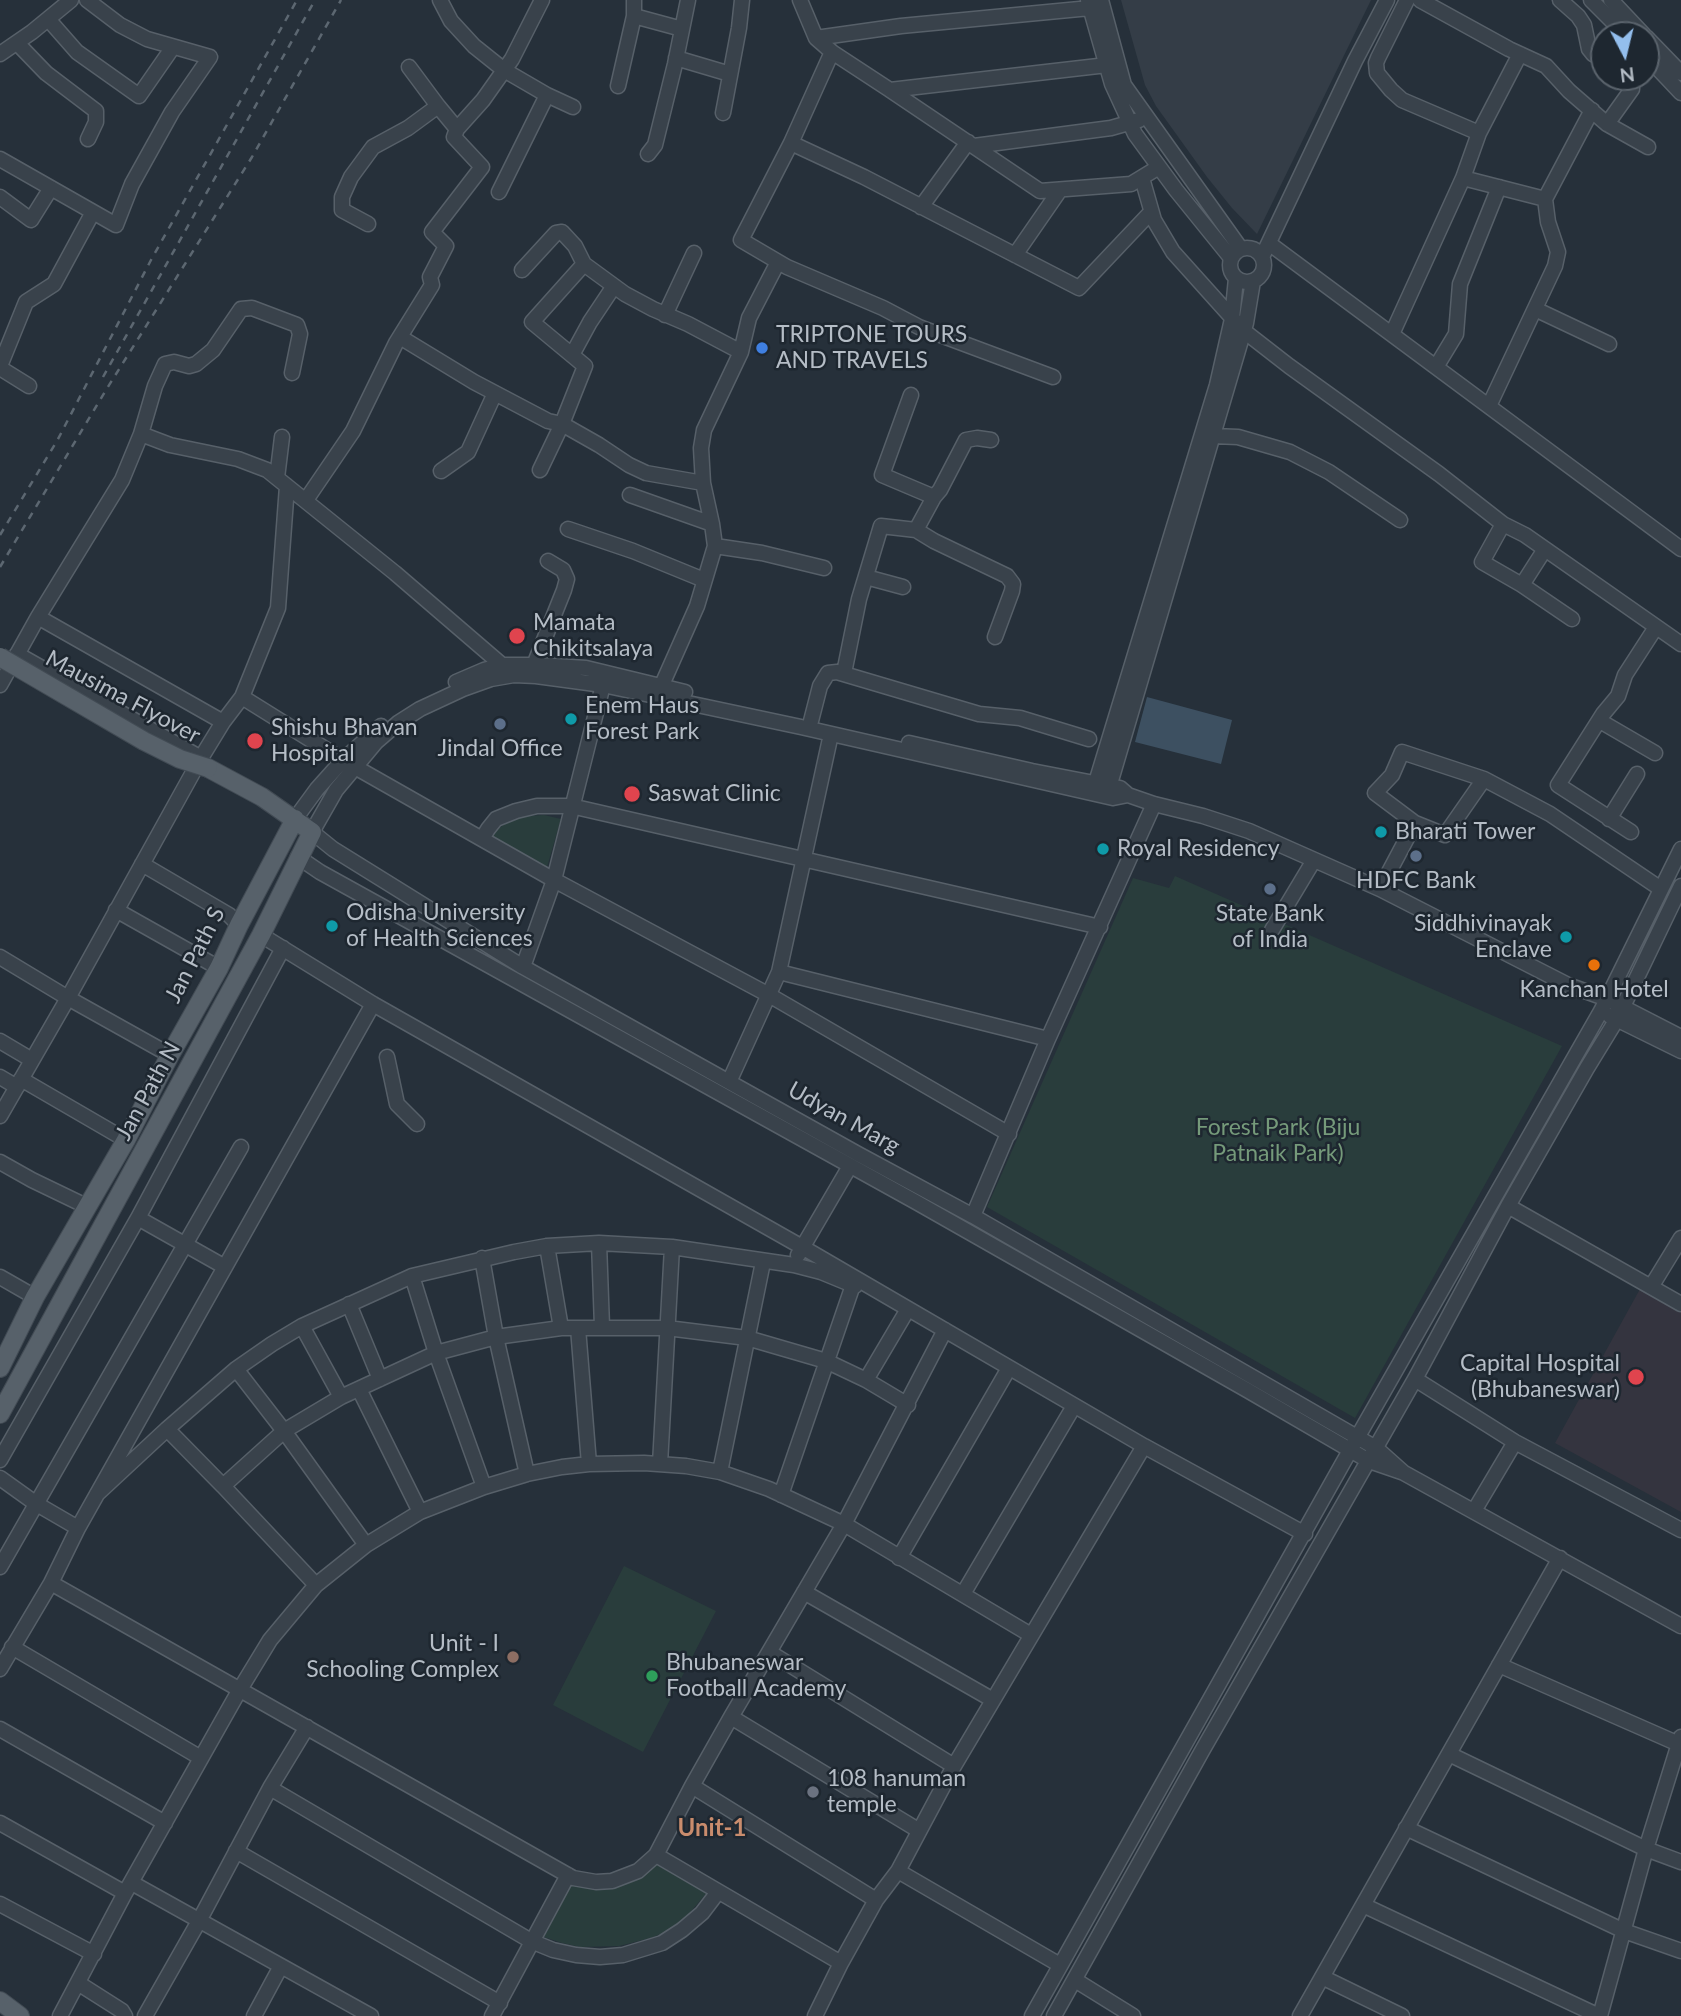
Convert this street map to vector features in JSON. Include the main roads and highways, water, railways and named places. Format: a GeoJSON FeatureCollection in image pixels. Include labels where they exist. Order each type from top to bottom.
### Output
{"type":"FeatureCollection","features":[{"type":"Feature","properties":{"kind":"main road","name":"Mausima Flyover"},"geometry":{"type":"LineString","coordinates":[[8,656],[144,741],[180,759],[204,763],[295,819]]}},
{"type":"Feature","properties":{"kind":"main road","name":"Udyan Marg"},"geometry":{"type":"LineString","coordinates":[[295,819],[312,832]]}},
{"type":"Feature","properties":{"kind":"main road","name":"Jan Path S"},"geometry":{"type":"LineString","coordinates":[[0,1368],[35,1297],[126,1140],[219,968],[295,819]]}},
{"type":"Feature","properties":{"kind":"main road","name":"Jan Path N"},"geometry":{"type":"LineString","coordinates":[[0,1414],[261,935],[312,832]]}},
{"type":"Feature","properties":{"kind":"main road","name":"Udyan Marg"},"geometry":{"type":"LineString","coordinates":[[280,847],[298,857]]}},
{"type":"Feature","properties":{"kind":"main road"},"geometry":{"type":"LineString","coordinates":[[0,2001],[20,2016]]}},
{"type":"Feature","properties":{"kind":"water"},"geometry":{"type":"Polygon","coordinates":[[[1147,697],[1232,720],[1221,764],[1135,742],[1147,697]]]}},
{"type":"Feature","properties":{"kind":"railway"},"geometry":{"type":"LineString","coordinates":[[0,535],[57,441],[151,260],[297,0]]}},
{"type":"Feature","properties":{"kind":"railway"},"geometry":{"type":"LineString","coordinates":[[103,377],[315,0]]}},
{"type":"Feature","properties":{"kind":"railway"},"geometry":{"type":"LineString","coordinates":[[0,567],[106,390],[252,157],[341,0]]}},
{"type":"Feature","properties":{"kind":"place","name":"TRIPTONE TOURS AND TRAVELS"},"geometry":{"type":"Point","coordinates":[762,348]}},
{"type":"Feature","properties":{"kind":"place","name":"Mamata Chikitsalaya"},"geometry":{"type":"Point","coordinates":[517,636]}},
{"type":"Feature","properties":{"kind":"place","name":"Enem Haus Forest Park"},"geometry":{"type":"Point","coordinates":[571,719]}},
{"type":"Feature","properties":{"kind":"place","name":"Jindal Office"},"geometry":{"type":"Point","coordinates":[500,724]}},
{"type":"Feature","properties":{"kind":"place","name":"Shishu Bhavan Hospital"},"geometry":{"type":"Point","coordinates":[255,741]}},
{"type":"Feature","properties":{"kind":"place","name":"Saswat Clinic"},"geometry":{"type":"Point","coordinates":[632,794]}},
{"type":"Feature","properties":{"kind":"place","name":"Bharati Tower"},"geometry":{"type":"Point","coordinates":[1381,832]}},
{"type":"Feature","properties":{"kind":"place","name":"Royal Residency"},"geometry":{"type":"Point","coordinates":[1103,849]}},
{"type":"Feature","properties":{"kind":"place","name":"HDFC Bank"},"geometry":{"type":"Point","coordinates":[1416,856]}},
{"type":"Feature","properties":{"kind":"place","name":"State Bank of India"},"geometry":{"type":"Point","coordinates":[1270,889]}},
{"type":"Feature","properties":{"kind":"place","name":"Odisha University of Health Sciences"},"geometry":{"type":"Point","coordinates":[332,926]}},
{"type":"Feature","properties":{"kind":"place","name":"Siddhivinayak Enclave"},"geometry":{"type":"Point","coordinates":[1566,937]}},
{"type":"Feature","properties":{"kind":"place","name":"Kanchan Hotel"},"geometry":{"type":"Point","coordinates":[1594,965]}},
{"type":"Feature","properties":{"kind":"place","name":"Capital Hospital (Bhubaneswar)"},"geometry":{"type":"Point","coordinates":[1636,1377]}},
{"type":"Feature","properties":{"kind":"place","name":"Unit - I Schooling Complex"},"geometry":{"type":"Point","coordinates":[513,1657]}},
{"type":"Feature","properties":{"kind":"place","name":"Bhubaneswar Football Academy"},"geometry":{"type":"Point","coordinates":[652,1676]}},
{"type":"Feature","properties":{"kind":"place","name":"108 hanuman temple"},"geometry":{"type":"Point","coordinates":[813,1792]}},
{"type":"Feature","properties":{"kind":"district","name":"Unit-1"},"geometry":{"type":"Point","coordinates":[712,1828]}},
{"type":"Feature","properties":{"kind":"park label","name":"Forest Park (Biju Patnaik Park)"},"geometry":{"type":"Point","coordinates":[1278,1141]}}]}
